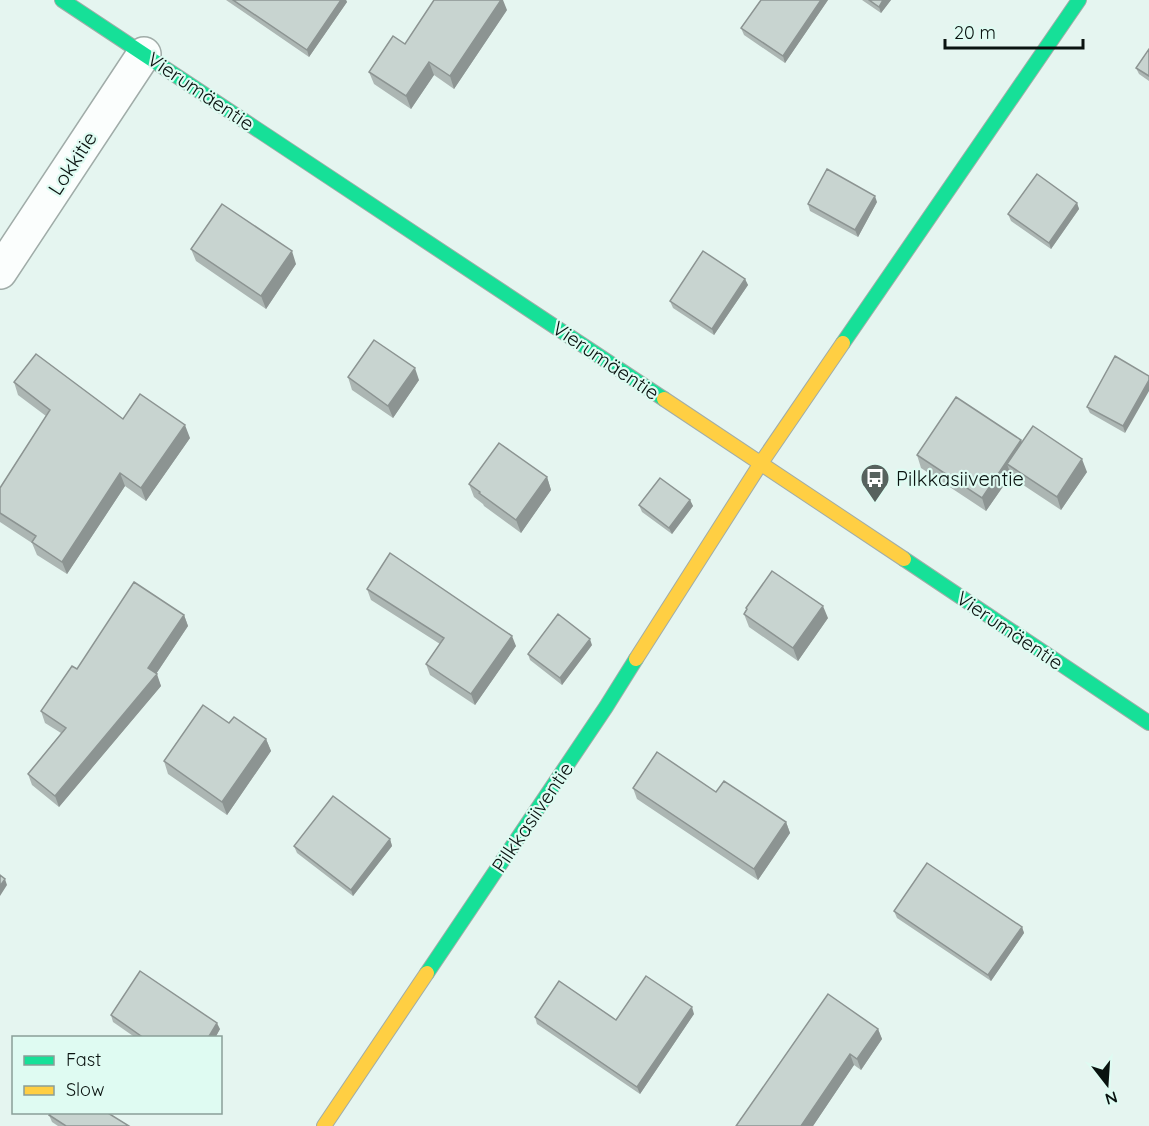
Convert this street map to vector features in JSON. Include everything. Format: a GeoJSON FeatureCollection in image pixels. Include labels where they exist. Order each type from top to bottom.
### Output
{"type":"FeatureCollection","features":[{"type":"Feature","properties":{"kind":"street","name":"Pilkkasiiventie"},"geometry":{"type":"LineString","coordinates":[[324,1126],[606,707],[761,463],[1079,0]]}},
{"type":"Feature","properties":{"kind":"street","name":"Vierumäentie"},"geometry":{"type":"LineString","coordinates":[[83,6],[144,54],[1149,723]]}},
{"type":"Feature","properties":{"kind":"street","name":"Lokkitie"},"geometry":{"type":"LineString","coordinates":[[0,272],[144,54]]}},
{"type":"Feature","properties":{"kind":"building"},"geometry":{"type":"Polygon","coordinates":[[[233,0],[341,0],[307,50],[233,0]]]}},
{"type":"Feature","properties":{"kind":"building"},"geometry":{"type":"Polygon","coordinates":[[[434,0],[501,0],[450,76],[429,62],[406,96],[369,72],[393,36],[405,44],[434,0]]]}},
{"type":"Feature","properties":{"kind":"building"},"geometry":{"type":"Polygon","coordinates":[[[761,0],[821,0],[783,56],[741,28],[761,0]]]}},
{"type":"Feature","properties":{"kind":"building"},"geometry":{"type":"Polygon","coordinates":[[[869,0],[883,0],[879,7],[869,0]]]}},
{"type":"Feature","properties":{"kind":"building"},"geometry":{"type":"Polygon","coordinates":[[[1149,49],[1149,76],[1136,68],[1149,49]]]}},
{"type":"Feature","properties":{"kind":"building"},"geometry":{"type":"Polygon","coordinates":[[[827,169],[875,196],[855,230],[808,204],[827,169]]]}},
{"type":"Feature","properties":{"kind":"building"},"geometry":{"type":"Polygon","coordinates":[[[1037,174],[1077,203],[1049,243],[1008,214],[1037,174]]]}},
{"type":"Feature","properties":{"kind":"building"},"geometry":{"type":"Polygon","coordinates":[[[222,204],[292,251],[261,296],[191,249],[222,204]]]}},
{"type":"Feature","properties":{"kind":"building"},"geometry":{"type":"Polygon","coordinates":[[[703,251],[745,279],[712,329],[670,301],[703,251]]]}},
{"type":"Feature","properties":{"kind":"building"},"geometry":{"type":"Polygon","coordinates":[[[374,340],[415,368],[388,406],[348,377],[374,340]]]}},
{"type":"Feature","properties":{"kind":"building"},"geometry":{"type":"Polygon","coordinates":[[[36,354],[123,419],[140,394],[185,425],[141,488],[120,473],[62,562],[32,542],[36,536],[0,513],[0,488],[50,410],[14,382],[36,354]]]}},
{"type":"Feature","properties":{"kind":"building"},"geometry":{"type":"Polygon","coordinates":[[[1115,356],[1149,376],[1149,380],[1123,426],[1087,407],[1115,356]]]}},
{"type":"Feature","properties":{"kind":"building"},"geometry":{"type":"Polygon","coordinates":[[[956,397],[1021,440],[982,498],[917,455],[956,397]]]}},
{"type":"Feature","properties":{"kind":"building"},"geometry":{"type":"Polygon","coordinates":[[[1033,426],[1082,459],[1057,497],[1007,464],[1033,426]]]}},
{"type":"Feature","properties":{"kind":"building"},"geometry":{"type":"Polygon","coordinates":[[[499,443],[547,477],[516,520],[469,484],[499,443]]]}},
{"type":"Feature","properties":{"kind":"building"},"geometry":{"type":"Polygon","coordinates":[[[660,478],[690,500],[669,528],[639,505],[660,478]]]}},
{"type":"Feature","properties":{"kind":"building"},"geometry":{"type":"Polygon","coordinates":[[[390,553],[512,636],[471,694],[426,664],[444,638],[367,589],[390,553]]]}},
{"type":"Feature","properties":{"kind":"building"},"geometry":{"type":"Polygon","coordinates":[[[772,571],[823,606],[793,648],[744,614],[772,571]]]}},
{"type":"Feature","properties":{"kind":"building"},"geometry":{"type":"Polygon","coordinates":[[[134,582],[184,615],[148,668],[157,674],[55,796],[28,774],[66,728],[41,711],[72,666],[77,669],[134,582]]]}},
{"type":"Feature","properties":{"kind":"building"},"geometry":{"type":"Polygon","coordinates":[[[558,614],[590,639],[560,678],[528,654],[558,614]]]}},
{"type":"Feature","properties":{"kind":"building"},"geometry":{"type":"Polygon","coordinates":[[[203,705],[229,723],[234,717],[266,739],[222,802],[164,761],[203,705]]]}},
{"type":"Feature","properties":{"kind":"building"},"geometry":{"type":"Polygon","coordinates":[[[657,752],[716,792],[724,781],[786,822],[754,869],[633,788],[657,752]]]}},
{"type":"Feature","properties":{"kind":"building"},"geometry":{"type":"Polygon","coordinates":[[[333,796],[390,839],[351,890],[294,846],[333,796]]]}},
{"type":"Feature","properties":{"kind":"building"},"geometry":{"type":"Polygon","coordinates":[[[927,863],[1022,927],[988,975],[894,911],[927,863]]]}},
{"type":"Feature","properties":{"kind":"building"},"geometry":{"type":"Polygon","coordinates":[[[0,875],[5,879],[0,886],[0,875]]]}},
{"type":"Feature","properties":{"kind":"building"},"geometry":{"type":"Polygon","coordinates":[[[140,971],[217,1023],[209,1036],[141,1036],[111,1015],[140,971]]]}},
{"type":"Feature","properties":{"kind":"building"},"geometry":{"type":"Polygon","coordinates":[[[646,976],[692,1007],[637,1087],[535,1017],[559,981],[616,1020],[646,976]]]}},
{"type":"Feature","properties":{"kind":"building"},"geometry":{"type":"Polygon","coordinates":[[[828,994],[878,1029],[857,1059],[850,1054],[801,1126],[736,1126],[828,994]]]}},
{"type":"Feature","properties":{"kind":"building"},"geometry":{"type":"Polygon","coordinates":[[[110,1114],[129,1126],[66,1126],[49,1115],[110,1114]]]}},
{"type":"Feature","properties":{"kind":"traffic: fast"},"geometry":{"type":"LineString","coordinates":[[62,0],[664,399]]}},
{"type":"Feature","properties":{"kind":"traffic: fast"},"geometry":{"type":"LineString","coordinates":[[843,343],[1079,0]]}},
{"type":"Feature","properties":{"kind":"traffic: fast"},"geometry":{"type":"LineString","coordinates":[[904,559],[1149,723]]}},
{"type":"Feature","properties":{"kind":"traffic: fast"},"geometry":{"type":"LineString","coordinates":[[427,973],[636,659]]}},
{"type":"Feature","properties":{"kind":"traffic: slow"},"geometry":{"type":"LineString","coordinates":[[636,659],[761,463],[843,343]]}},
{"type":"Feature","properties":{"kind":"traffic: slow"},"geometry":{"type":"LineString","coordinates":[[664,399],[904,559]]}},
{"type":"Feature","properties":{"kind":"traffic: slow"},"geometry":{"type":"LineString","coordinates":[[324,1126],[427,973]]}},
{"type":"Feature","properties":{"kind":"place","name":"Pilkkasiiventie"},"geometry":{"type":"Point","coordinates":[875,504]}}]}
